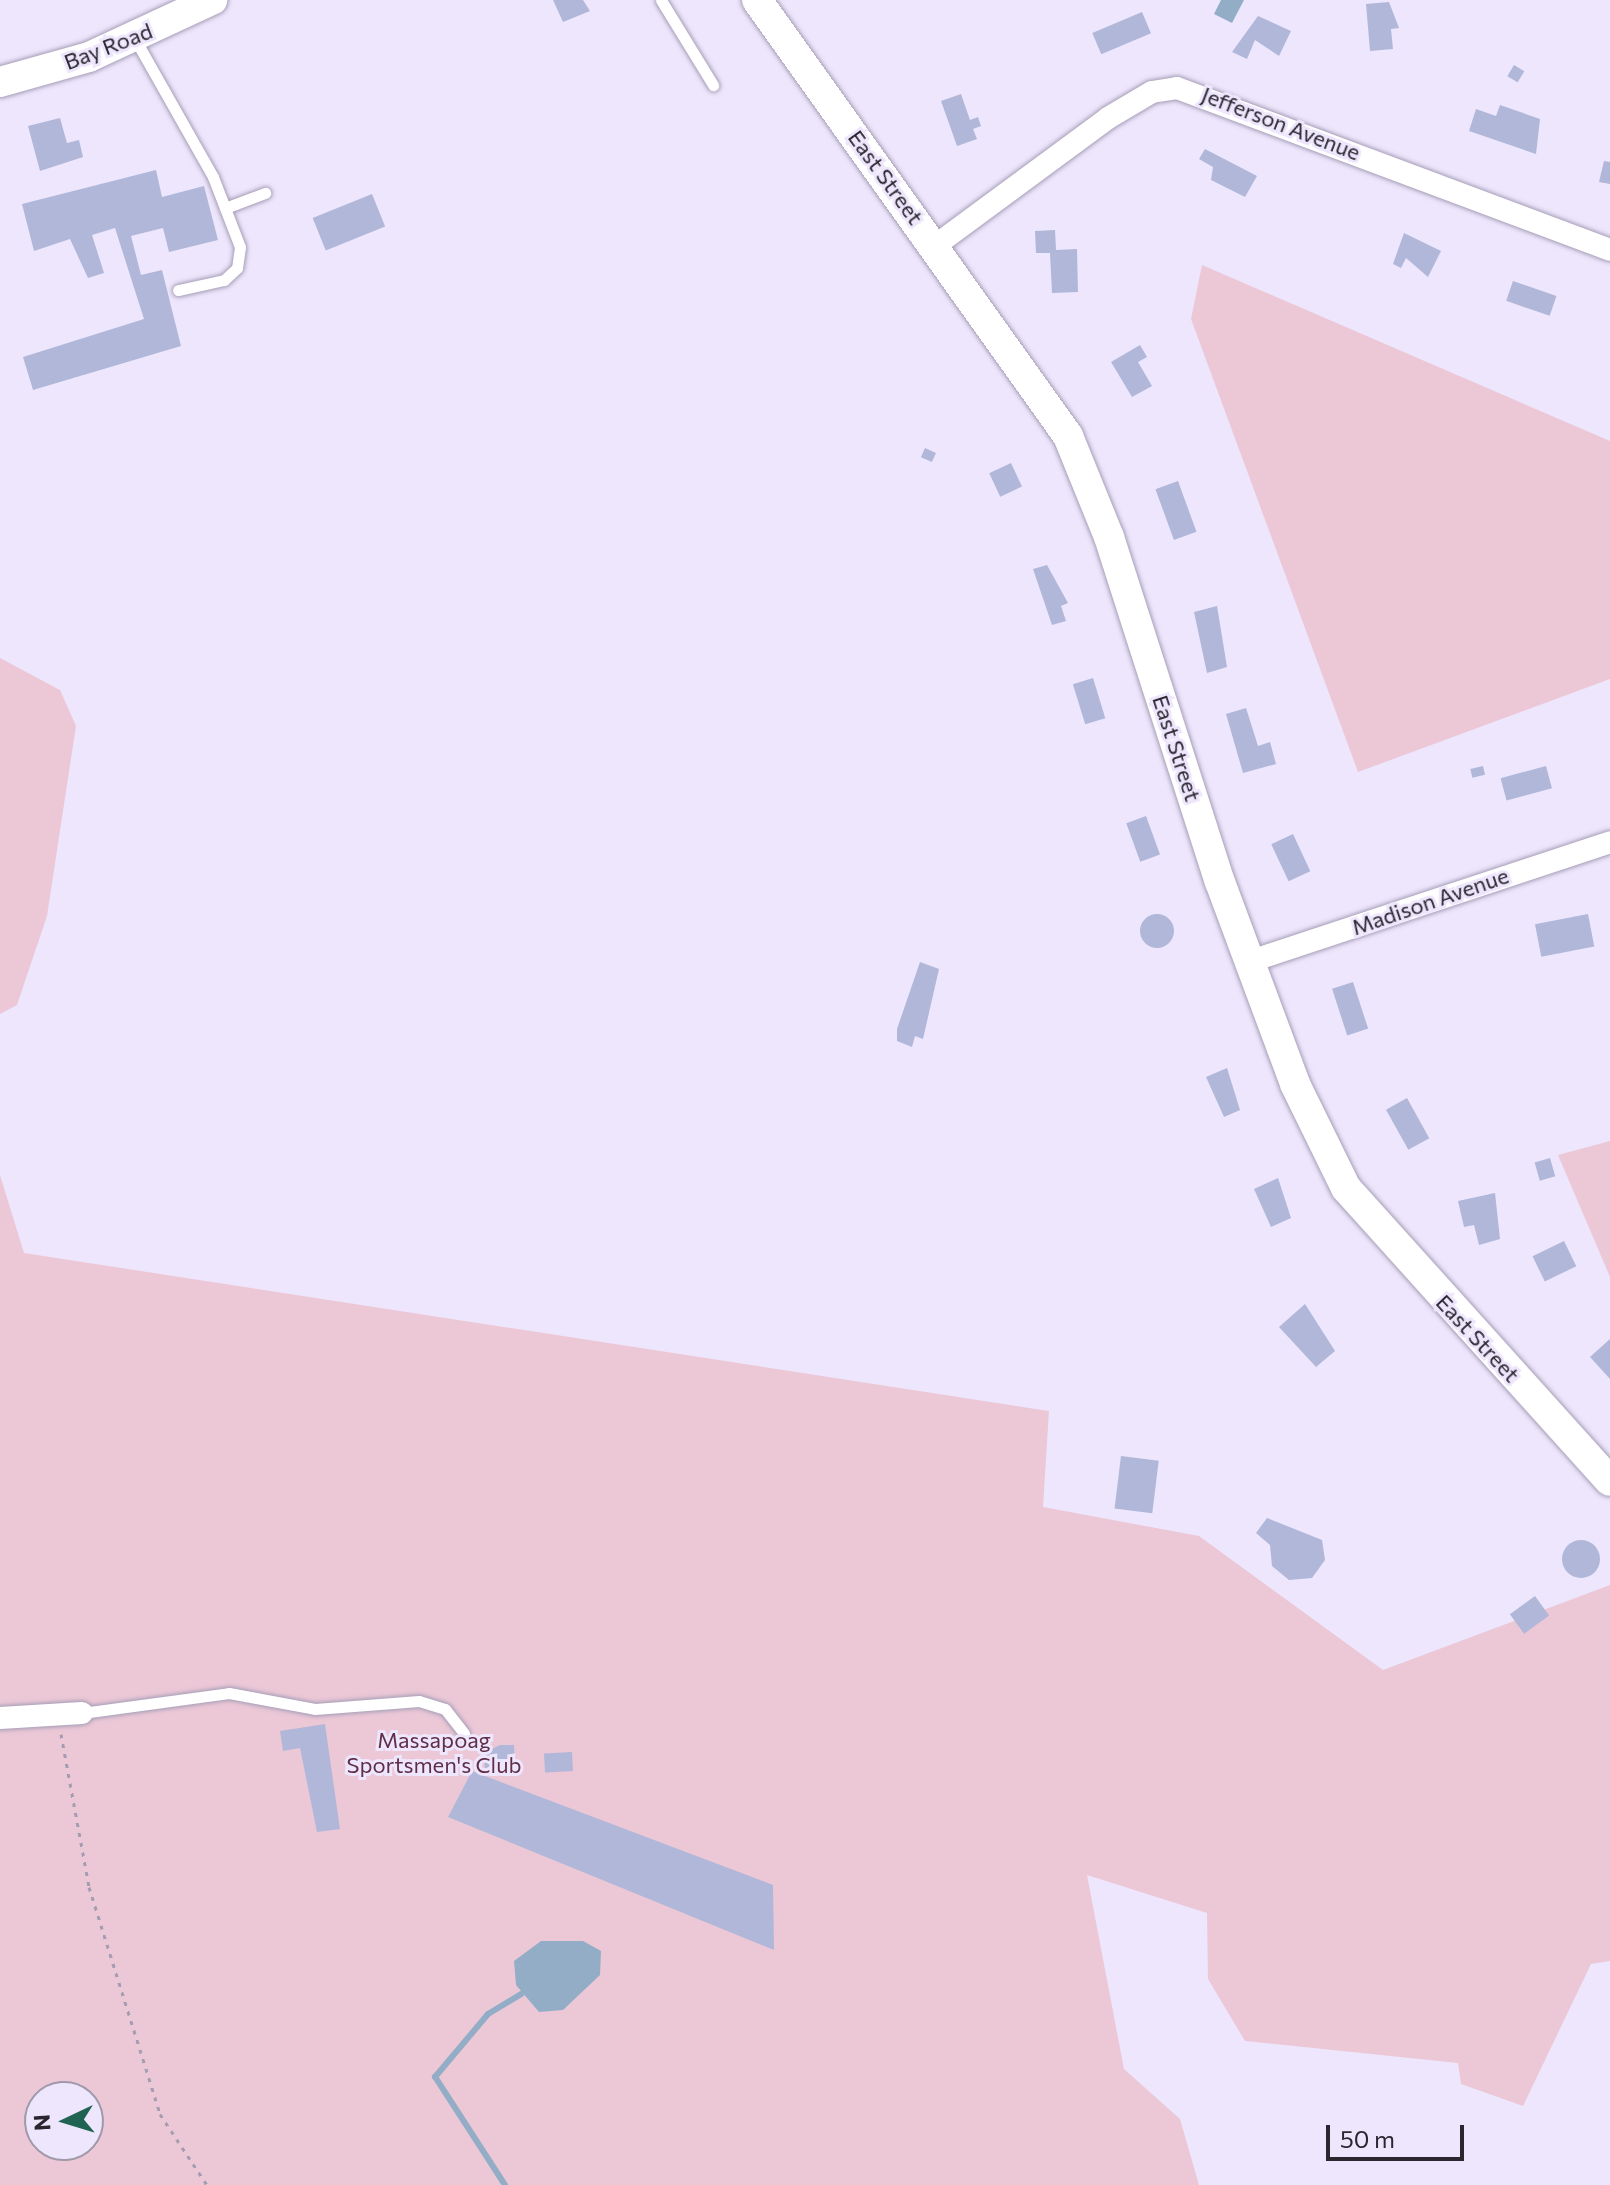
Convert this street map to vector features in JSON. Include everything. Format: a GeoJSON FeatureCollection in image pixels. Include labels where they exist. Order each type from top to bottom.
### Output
{"type":"FeatureCollection","features":[{"type":"Feature","properties":{"kind":"street","name":"Bay Road"},"geometry":{"type":"LineString","coordinates":[[0,82],[135,38],[212,0]]}},
{"type":"Feature","properties":{"kind":"street","name":"East Street"},"geometry":{"type":"LineString","coordinates":[[757,0],[936,245],[1068,436],[1109,537],[1295,1084],[1346,1188],[1610,1481]]}},
{"type":"Feature","properties":{"kind":"street","name":"Jefferson Avenue"},"geometry":{"type":"LineString","coordinates":[[936,245],[1108,118],[1152,92],[1177,88],[1610,250]]}},
{"type":"Feature","properties":{"kind":"street","name":"Madison Avenue"},"geometry":{"type":"LineString","coordinates":[[1251,961],[1610,842]]}},
{"type":"Feature","properties":{"kind":"street"},"geometry":{"type":"LineString","coordinates":[[0,1718],[82,1713]]}},
{"type":"Feature","properties":{"kind":"lane"},"geometry":{"type":"LineString","coordinates":[[661,0],[713,85]]}},
{"type":"Feature","properties":{"kind":"lane"},"geometry":{"type":"LineString","coordinates":[[135,38],[225,208],[240,247],[237,268],[224,280],[178,290]]}},
{"type":"Feature","properties":{"kind":"lane"},"geometry":{"type":"LineString","coordinates":[[225,208],[265,193]]}},
{"type":"Feature","properties":{"kind":"lane"},"geometry":{"type":"LineString","coordinates":[[82,1713],[229,1693],[315,1709],[419,1701],[445,1709],[464,1733]]}},
{"type":"Feature","properties":{"kind":"path"},"geometry":{"type":"LineString","coordinates":[[54,1717],[72,1764],[89,1887],[160,2114],[207,2185]]}},
{"type":"Feature","properties":{"kind":"green space"},"geometry":{"type":"Polygon","coordinates":[[[1202,265],[1610,441],[1610,679],[1358,772],[1191,319],[1202,265]]]}},
{"type":"Feature","properties":{"kind":"green space"},"geometry":{"type":"Polygon","coordinates":[[[0,658],[60,690],[76,726],[47,916],[17,1005],[0,1014],[0,658]]]}},
{"type":"Feature","properties":{"kind":"green space"},"geometry":{"type":"Polygon","coordinates":[[[1610,1141],[1610,1277],[1558,1155],[1610,1141]]]}},
{"type":"Feature","properties":{"kind":"green space","name":"Massapoag Sportsmen's Club"},"geometry":{"type":"Polygon","coordinates":[[[0,1175],[24,1253],[1049,1411],[1043,1507],[1199,1536],[1383,1670],[1610,1585],[1610,1961],[1591,1964],[1523,2106],[1461,2084],[1458,2063],[1245,2041],[1208,1979],[1207,1913],[1087,1875],[1124,2069],[1180,2119],[1199,2185],[0,2185],[0,1175]]]}},
{"type":"Feature","properties":{"kind":"water"},"geometry":{"type":"Polygon","coordinates":[[[1221,0],[1244,0],[1232,23],[1214,14],[1221,0]]]}},
{"type":"Feature","properties":{"kind":"water"},"geometry":{"type":"Polygon","coordinates":[[[541,1941],[583,1941],[601,1951],[600,1975],[563,2010],[539,2012],[516,1985],[514,1961],[541,1941]]]}},
{"type":"Feature","properties":{"kind":"building"},"geometry":{"type":"Polygon","coordinates":[[[553,0],[583,0],[590,11],[563,22],[553,0]]]}},
{"type":"Feature","properties":{"kind":"building"},"geometry":{"type":"Polygon","coordinates":[[[1389,2],[1399,28],[1391,29],[1393,49],[1370,51],[1366,4],[1389,2]]]}},
{"type":"Feature","properties":{"kind":"building"},"geometry":{"type":"Polygon","coordinates":[[[1142,12],[1151,33],[1101,54],[1092,33],[1142,12]]]}},
{"type":"Feature","properties":{"kind":"building"},"geometry":{"type":"Polygon","coordinates":[[[1258,16],[1291,31],[1279,56],[1255,40],[1247,59],[1232,52],[1258,16]]]}},
{"type":"Feature","properties":{"kind":"building"},"geometry":{"type":"Polygon","coordinates":[[[1514,65],[1524,71],[1518,82],[1507,76],[1514,65]]]}},
{"type":"Feature","properties":{"kind":"building"},"geometry":{"type":"Polygon","coordinates":[[[961,94],[970,120],[978,117],[981,126],[973,129],[977,139],[957,146],[941,101],[961,94]]]}},
{"type":"Feature","properties":{"kind":"building"},"geometry":{"type":"Polygon","coordinates":[[[1500,105],[1540,119],[1536,154],[1469,131],[1476,109],[1496,116],[1500,105]]]}},
{"type":"Feature","properties":{"kind":"building"},"geometry":{"type":"Polygon","coordinates":[[[60,118],[67,143],[79,140],[83,157],[40,171],[28,126],[60,118]]]}},
{"type":"Feature","properties":{"kind":"building"},"geometry":{"type":"Polygon","coordinates":[[[1205,149],[1257,176],[1245,197],[1211,180],[1213,167],[1199,159],[1205,149]]]}},
{"type":"Feature","properties":{"kind":"building"},"geometry":{"type":"Polygon","coordinates":[[[1604,161],[1610,162],[1610,184],[1599,182],[1604,161]]]}},
{"type":"Feature","properties":{"kind":"building"},"geometry":{"type":"Polygon","coordinates":[[[156,170],[162,197],[204,186],[218,240],[169,252],[163,228],[131,236],[141,275],[162,270],[181,346],[33,390],[23,357],[144,319],[115,228],[92,235],[104,273],[88,278],[70,239],[34,251],[22,204],[156,170]]]}},
{"type":"Feature","properties":{"kind":"building"},"geometry":{"type":"Polygon","coordinates":[[[372,194],[385,226],[326,250],[313,218],[372,194]]]}},
{"type":"Feature","properties":{"kind":"building"},"geometry":{"type":"Polygon","coordinates":[[[1055,230],[1056,250],[1077,249],[1078,292],[1052,293],[1050,253],[1036,253],[1035,231],[1055,230]]]}},
{"type":"Feature","properties":{"kind":"building"},"geometry":{"type":"Polygon","coordinates":[[[1404,233],[1441,251],[1428,277],[1406,258],[1401,268],[1393,264],[1404,233]]]}},
{"type":"Feature","properties":{"kind":"building"},"geometry":{"type":"Polygon","coordinates":[[[1513,281],[1556,296],[1550,316],[1506,301],[1513,281]]]}},
{"type":"Feature","properties":{"kind":"building"},"geometry":{"type":"Polygon","coordinates":[[[1140,345],[1147,357],[1138,362],[1152,386],[1132,397],[1111,362],[1140,345]]]}},
{"type":"Feature","properties":{"kind":"building"},"geometry":{"type":"Polygon","coordinates":[[[925,448],[936,453],[932,462],[921,457],[925,448]]]}},
{"type":"Feature","properties":{"kind":"building"},"geometry":{"type":"Polygon","coordinates":[[[1011,463],[1022,487],[1000,497],[989,473],[1011,463]]]}},
{"type":"Feature","properties":{"kind":"building"},"geometry":{"type":"Polygon","coordinates":[[[1178,481],[1196,532],[1174,540],[1155,489],[1178,481]]]}},
{"type":"Feature","properties":{"kind":"building"},"geometry":{"type":"Polygon","coordinates":[[[1047,565],[1068,603],[1061,606],[1066,621],[1052,625],[1033,569],[1047,565]]]}},
{"type":"Feature","properties":{"kind":"building"},"geometry":{"type":"Polygon","coordinates":[[[1217,606],[1227,667],[1207,673],[1194,612],[1217,606]]]}},
{"type":"Feature","properties":{"kind":"building"},"geometry":{"type":"Polygon","coordinates":[[[1093,678],[1105,718],[1085,724],[1073,684],[1093,678]]]}},
{"type":"Feature","properties":{"kind":"building"},"geometry":{"type":"Polygon","coordinates":[[[1246,708],[1258,746],[1270,742],[1276,764],[1243,773],[1226,714],[1246,708]]]}},
{"type":"Feature","properties":{"kind":"building"},"geometry":{"type":"Polygon","coordinates":[[[1483,766],[1485,775],[1472,778],[1470,769],[1483,766]]]}},
{"type":"Feature","properties":{"kind":"building"},"geometry":{"type":"Polygon","coordinates":[[[1546,766],[1552,788],[1507,800],[1501,778],[1546,766]]]}},
{"type":"Feature","properties":{"kind":"building"},"geometry":{"type":"Polygon","coordinates":[[[1146,816],[1160,855],[1140,862],[1126,823],[1146,816]]]}},
{"type":"Feature","properties":{"kind":"building"},"geometry":{"type":"Polygon","coordinates":[[[1293,834],[1310,871],[1289,881],[1271,844],[1293,834]]]}},
{"type":"Feature","properties":{"kind":"building"},"geometry":{"type":"Polygon","coordinates":[[[1157,914],[1169,919],[1174,931],[1169,943],[1157,948],[1145,943],[1140,931],[1145,919],[1157,914]]]}},
{"type":"Feature","properties":{"kind":"building"},"geometry":{"type":"Polygon","coordinates":[[[1588,914],[1594,946],[1541,957],[1535,924],[1588,914]]]}},
{"type":"Feature","properties":{"kind":"building"},"geometry":{"type":"Polygon","coordinates":[[[920,962],[939,969],[923,1039],[915,1036],[912,1047],[897,1041],[897,1029],[920,962]]]}},
{"type":"Feature","properties":{"kind":"building"},"geometry":{"type":"Polygon","coordinates":[[[1353,982],[1368,1029],[1347,1035],[1332,989],[1353,982]]]}},
{"type":"Feature","properties":{"kind":"building"},"geometry":{"type":"Polygon","coordinates":[[[1227,1068],[1240,1110],[1224,1117],[1206,1077],[1227,1068]]]}},
{"type":"Feature","properties":{"kind":"building"},"geometry":{"type":"Polygon","coordinates":[[[1407,1098],[1429,1138],[1408,1150],[1386,1110],[1407,1098]]]}},
{"type":"Feature","properties":{"kind":"building"},"geometry":{"type":"Polygon","coordinates":[[[1550,1158],[1555,1176],[1540,1181],[1535,1162],[1550,1158]]]}},
{"type":"Feature","properties":{"kind":"building"},"geometry":{"type":"Polygon","coordinates":[[[1278,1178],[1291,1218],[1271,1227],[1254,1189],[1278,1178]]]}},
{"type":"Feature","properties":{"kind":"building"},"geometry":{"type":"Polygon","coordinates":[[[1495,1193],[1500,1239],[1479,1245],[1474,1225],[1464,1227],[1458,1201],[1495,1193]]]}},
{"type":"Feature","properties":{"kind":"building"},"geometry":{"type":"Polygon","coordinates":[[[1564,1241],[1576,1266],[1545,1282],[1533,1256],[1564,1241]]]}},
{"type":"Feature","properties":{"kind":"building"},"geometry":{"type":"Polygon","coordinates":[[[1305,1304],[1335,1351],[1316,1367],[1279,1327],[1305,1304]]]}},
{"type":"Feature","properties":{"kind":"building"},"geometry":{"type":"Polygon","coordinates":[[[1610,1339],[1610,1379],[1590,1357],[1610,1339]]]}},
{"type":"Feature","properties":{"kind":"building"},"geometry":{"type":"Polygon","coordinates":[[[1121,1456],[1159,1461],[1152,1513],[1115,1509],[1121,1456]]]}},
{"type":"Feature","properties":{"kind":"building"},"geometry":{"type":"Polygon","coordinates":[[[1267,1518],[1322,1540],[1325,1560],[1312,1578],[1289,1580],[1272,1566],[1270,1545],[1256,1533],[1267,1518]]]}},
{"type":"Feature","properties":{"kind":"building"},"geometry":{"type":"Polygon","coordinates":[[[1581,1540],[1594,1546],[1600,1559],[1594,1572],[1581,1578],[1568,1572],[1562,1559],[1568,1546],[1581,1540]]]}},
{"type":"Feature","properties":{"kind":"building"},"geometry":{"type":"Polygon","coordinates":[[[1535,1596],[1549,1615],[1524,1634],[1510,1614],[1535,1596]]]}},
{"type":"Feature","properties":{"kind":"building"},"geometry":{"type":"Polygon","coordinates":[[[325,1724],[340,1829],[317,1832],[300,1748],[283,1751],[280,1731],[325,1724]]]}},
{"type":"Feature","properties":{"kind":"building"},"geometry":{"type":"Polygon","coordinates":[[[500,1745],[514,1745],[515,1765],[485,1768],[483,1753],[500,1745]]]}},
{"type":"Feature","properties":{"kind":"building"},"geometry":{"type":"Polygon","coordinates":[[[572,1752],[573,1771],[545,1772],[544,1753],[572,1752]]]}},
{"type":"Feature","properties":{"kind":"building"},"geometry":{"type":"Polygon","coordinates":[[[472,1771],[773,1885],[774,1950],[448,1817],[472,1771]]]}},
{"type":"Feature","properties":{"kind":"waterway"},"geometry":{"type":"LineString","coordinates":[[505,2185],[435,2077],[488,2014],[521,1994]]}}]}
